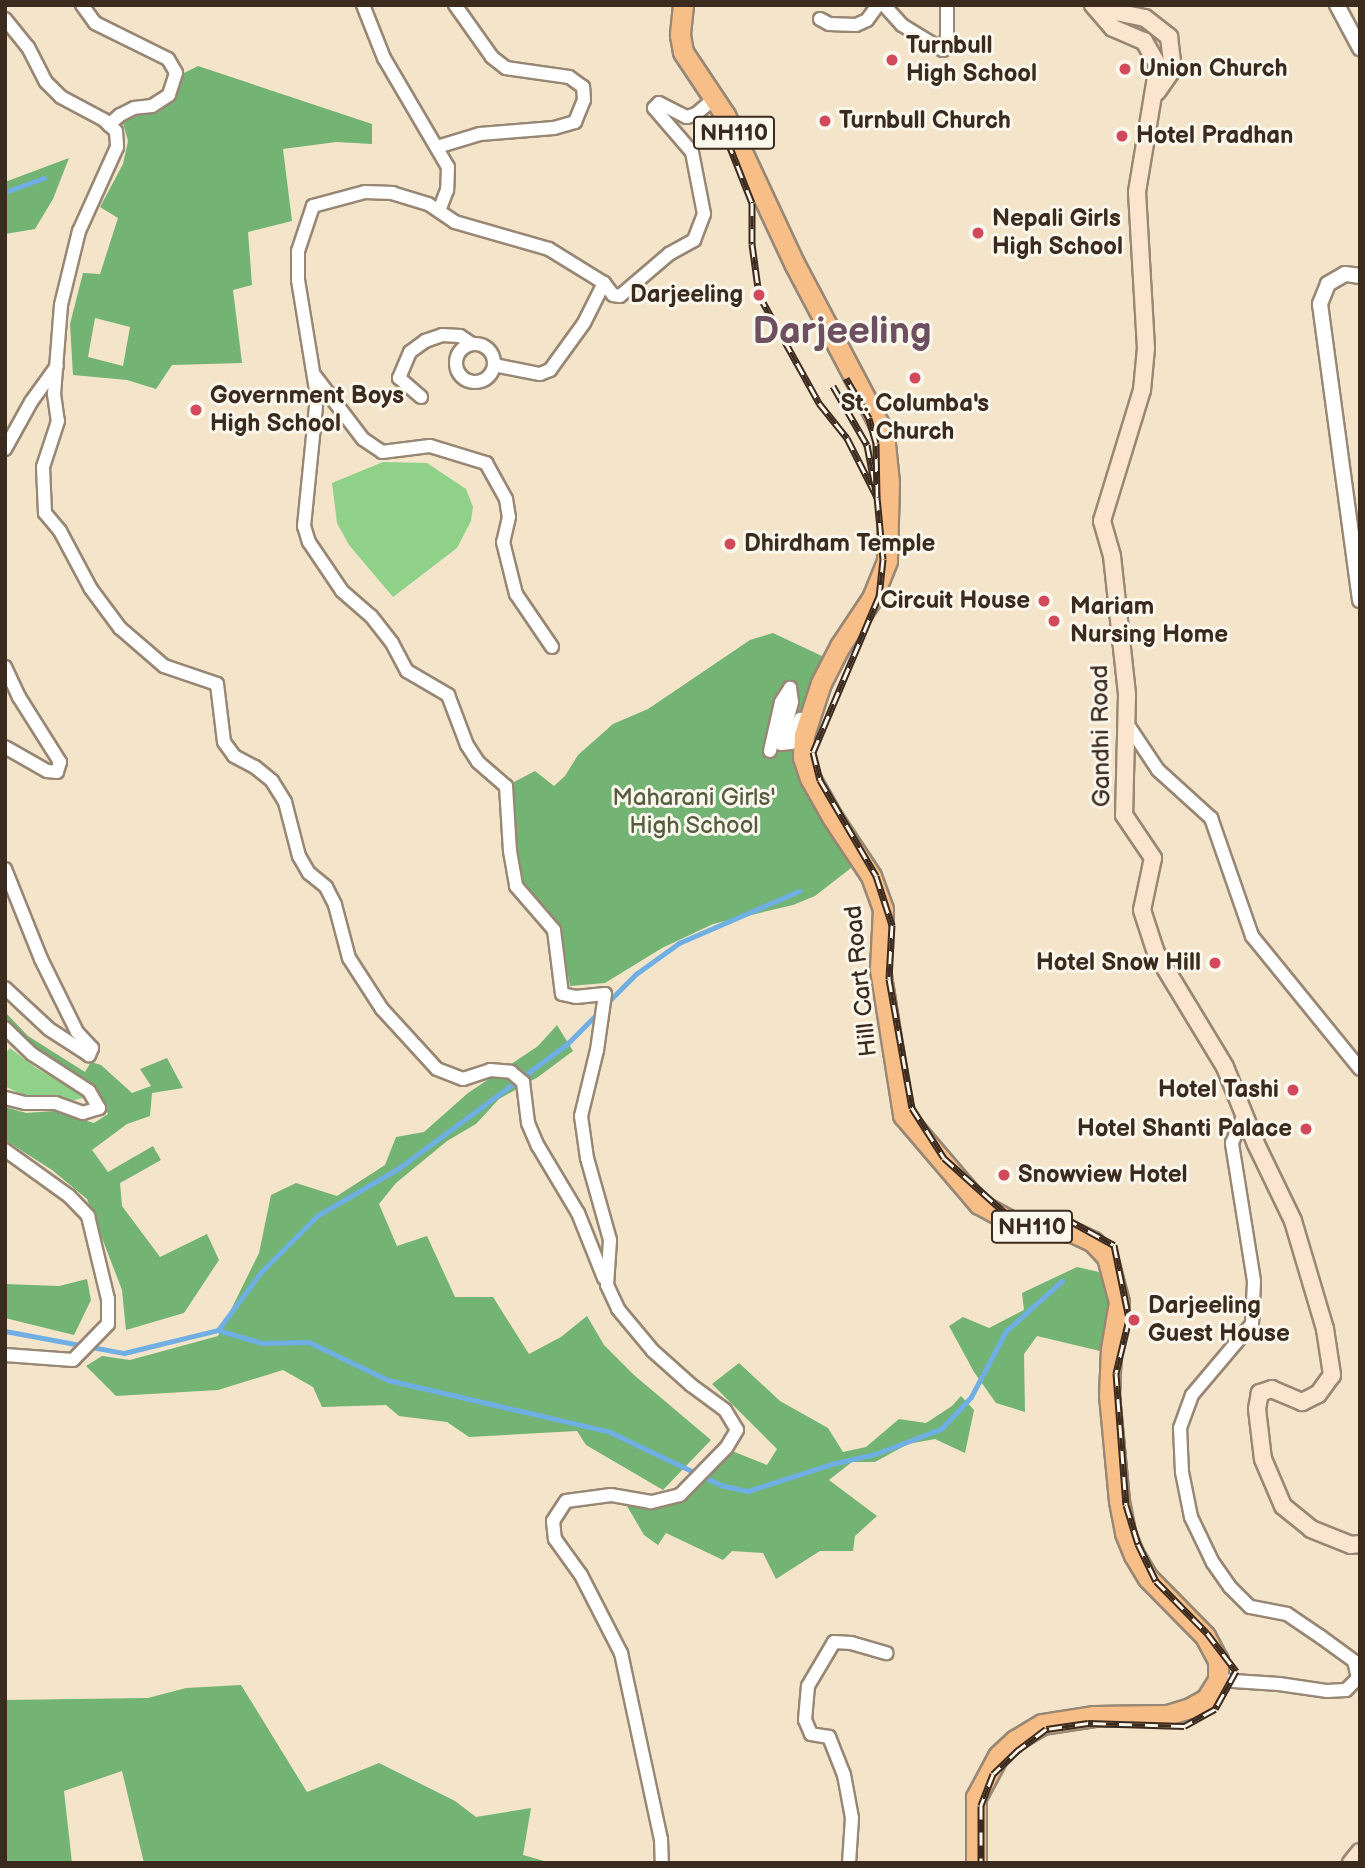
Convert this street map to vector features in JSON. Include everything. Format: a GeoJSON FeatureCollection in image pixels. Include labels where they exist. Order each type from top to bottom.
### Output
{"type":"FeatureCollection","features":[{"type":"Feature","properties":{"kind":"highway","name":"NH110"},"geometry":{"type":"LineString","coordinates":[[682,5],[680,35],[683,52],[715,98]]}},
{"type":"Feature","properties":{"kind":"highway","name":"Hill Cart Road"},"geometry":{"type":"LineString","coordinates":[[715,98],[794,263],[884,434],[889,482],[887,561],[872,598],[840,646],[821,683],[804,735],[803,757],[810,778],[826,807],[871,876],[883,909],[880,969],[904,1115],[979,1204],[1018,1225],[1072,1232],[1093,1242],[1107,1257],[1119,1302],[1111,1349],[1108,1395],[1125,1533],[1133,1555],[1148,1578],[1205,1636],[1218,1660],[1218,1680]]}},
{"type":"Feature","properties":{"kind":"highway"},"geometry":{"type":"LineString","coordinates":[[976,1863],[976,1797],[998,1756],[1015,1741],[1042,1724],[1094,1716],[1167,1715],[1190,1709],[1206,1699],[1218,1680]]}},
{"type":"Feature","properties":{"kind":"main road","name":"Gandhi Road"},"geometry":{"type":"LineString","coordinates":[[1094,6],[1113,28],[1144,41],[1158,65],[1137,192],[1146,348],[1142,390],[1102,521],[1112,555],[1127,695],[1124,815],[1153,858],[1142,909],[1156,953],[1225,1067],[1293,1221],[1325,1329],[1332,1375],[1318,1394],[1302,1402],[1272,1389],[1260,1393],[1258,1409],[1263,1459],[1283,1506],[1311,1529],[1351,1545],[1360,1544]]}},
{"type":"Feature","properties":{"kind":"main road"},"geometry":{"type":"LineString","coordinates":[[1094,6],[1145,18],[1169,37],[1173,69],[1154,97]]}},
{"type":"Feature","properties":{"kind":"main road"},"geometry":{"type":"LineString","coordinates":[[1351,1863],[1360,1852]]}},
{"type":"Feature","properties":{"kind":"street"},"geometry":{"type":"LineString","coordinates":[[82,5],[95,23],[168,59],[176,73],[169,95],[152,106],[127,111],[109,125]]}},
{"type":"Feature","properties":{"kind":"street"},"geometry":{"type":"LineString","coordinates":[[363,5],[384,58],[448,167],[447,190],[434,208]]}},
{"type":"Feature","properties":{"kind":"street"},"geometry":{"type":"LineString","coordinates":[[437,147],[480,134],[554,128],[575,122],[584,100],[583,87],[569,77],[506,68],[492,57],[455,5]]}},
{"type":"Feature","properties":{"kind":"street"},"geometry":{"type":"LineString","coordinates":[[820,19],[829,24],[856,25],[867,20],[878,5]]}},
{"type":"Feature","properties":{"kind":"street"},"geometry":{"type":"LineString","coordinates":[[884,5],[902,25],[943,50],[947,37],[947,5]]}},
{"type":"Feature","properties":{"kind":"street"},"geometry":{"type":"LineString","coordinates":[[1337,5],[1360,48]]}},
{"type":"Feature","properties":{"kind":"street"},"geometry":{"type":"LineString","coordinates":[[5,19],[28,47],[46,82],[61,97],[116,131],[117,147],[79,231],[61,305],[54,394],[58,421],[43,467],[45,513],[60,531],[91,589],[120,628],[163,666],[217,684],[224,743],[234,756],[255,767],[272,781],[285,802],[299,856],[309,873],[326,887],[335,905],[349,958],[382,1009],[437,1069],[464,1079],[491,1070],[511,1072],[523,1082],[528,1123],[538,1146],[578,1213],[618,1309],[653,1351],[691,1385],[726,1410],[737,1430],[726,1448],[681,1495],[650,1502],[611,1495],[566,1501],[553,1521],[555,1539],[581,1574],[621,1653],[661,1839],[662,1863]]}},
{"type":"Feature","properties":{"kind":"street"},"geometry":{"type":"LineString","coordinates":[[607,1285],[610,1240],[587,1158],[581,1116],[597,1050],[605,994],[576,997],[562,994],[554,930],[516,887],[508,831],[506,786],[478,762],[467,745],[449,695],[407,671],[392,643],[370,616],[342,591],[309,542],[304,526],[317,397],[298,280],[299,251],[313,206],[365,192],[393,193],[434,208],[455,222],[491,235],[512,236],[550,249],[604,283],[613,295],[620,296],[669,254],[694,240],[705,214],[691,152],[654,108],[659,103],[687,117],[696,114],[715,98]]}},
{"type":"Feature","properties":{"kind":"street"},"geometry":{"type":"LineString","coordinates":[[1360,276],[1345,274],[1328,284],[1320,304],[1360,600]]}},
{"type":"Feature","properties":{"kind":"street"},"geometry":{"type":"LineString","coordinates":[[494,365],[540,374],[550,370],[584,323],[604,283]]}},
{"type":"Feature","properties":{"kind":"street"},"geometry":{"type":"LineString","coordinates":[[421,397],[399,378],[410,352],[425,341],[442,335],[460,336],[472,344],[484,345],[492,354],[494,365],[489,376],[478,382],[466,380],[458,372],[456,360],[461,349],[472,344]]}},
{"type":"Feature","properties":{"kind":"street"},"geometry":{"type":"LineString","coordinates":[[5,450],[31,402],[57,366]]}},
{"type":"Feature","properties":{"kind":"street"},"geometry":{"type":"LineString","coordinates":[[315,376],[363,439],[382,452],[430,446],[486,463],[506,499],[509,517],[503,542],[516,594],[552,647]]}},
{"type":"Feature","properties":{"kind":"street"},"geometry":{"type":"LineString","coordinates":[[770,751],[786,691],[790,688],[792,702],[781,744],[791,743],[816,679],[840,646]]}},
{"type":"Feature","properties":{"kind":"street"},"geometry":{"type":"LineString","coordinates":[[5,667],[19,697],[60,762],[57,772],[47,771],[5,747]]}},
{"type":"Feature","properties":{"kind":"street"},"geometry":{"type":"LineString","coordinates":[[1126,722],[1158,771],[1211,818],[1252,936],[1360,1069]]}},
{"type":"Feature","properties":{"kind":"street"},"geometry":{"type":"LineString","coordinates":[[5,869],[41,959],[77,1032],[92,1048],[89,1055],[49,1029],[5,988]]}},
{"type":"Feature","properties":{"kind":"street"},"geometry":{"type":"LineString","coordinates":[[5,1028],[32,1054],[89,1091],[99,1108],[83,1114],[56,1103],[25,1103],[5,1098]]}},
{"type":"Feature","properties":{"kind":"street"},"geometry":{"type":"LineString","coordinates":[[1218,1680],[1279,1684],[1327,1691],[1346,1690],[1358,1678],[1354,1661],[1321,1637],[1287,1614],[1250,1606],[1230,1587],[1213,1563],[1191,1517],[1182,1472],[1180,1428],[1192,1395],[1252,1324],[1254,1281],[1232,1143],[1245,1113]]}},
{"type":"Feature","properties":{"kind":"street"},"geometry":{"type":"LineString","coordinates":[[5,1150],[69,1196],[88,1216],[108,1300],[107,1324],[73,1360],[5,1355]]}},
{"type":"Feature","properties":{"kind":"street"},"geometry":{"type":"LineString","coordinates":[[849,1863],[852,1818],[844,1775],[829,1737],[811,1734],[805,1720],[808,1686],[834,1642],[851,1643],[887,1653]]}},
{"type":"Feature","properties":{"kind":"green space"},"geometry":{"type":"Polygon","coordinates":[[[198,66],[372,124],[372,144],[336,142],[283,149],[292,221],[248,232],[252,285],[233,290],[242,363],[172,365],[156,389],[127,380],[73,375],[70,324],[83,273],[100,274],[118,218],[100,207],[123,164],[128,141],[123,123],[137,115],[158,113],[175,99],[184,73],[198,66]],[[95,318],[88,357],[123,366],[130,327],[95,318]]]}},
{"type":"Feature","properties":{"kind":"green space"},"geometry":{"type":"Polygon","coordinates":[[[69,158],[53,199],[35,229],[5,234],[5,182],[69,158]]]}},
{"type":"Feature","properties":{"kind":"green space"},"geometry":{"type":"Polygon","coordinates":[[[383,462],[427,463],[466,489],[473,507],[471,521],[457,548],[393,597],[349,545],[337,523],[332,483],[383,462]]]}},
{"type":"Feature","properties":{"kind":"green space","name":"Maharani Girls' High School"},"geometry":{"type":"Polygon","coordinates":[[[773,633],[822,656],[806,693],[796,747],[851,868],[815,896],[793,905],[713,924],[662,948],[605,983],[570,986],[559,926],[521,883],[513,818],[514,782],[535,771],[554,786],[565,776],[578,755],[613,724],[648,709],[750,640],[773,633]]]}},
{"type":"Feature","properties":{"kind":"green space"},"geometry":{"type":"Polygon","coordinates":[[[5,1012],[28,1036],[85,1072],[91,1062],[101,1065],[132,1093],[151,1086],[140,1069],[167,1058],[183,1088],[152,1093],[150,1116],[127,1124],[92,1150],[108,1172],[153,1146],[161,1160],[120,1183],[122,1206],[160,1257],[207,1234],[219,1260],[184,1313],[126,1330],[122,1290],[87,1199],[52,1170],[5,1140],[5,1107],[26,1113],[53,1111],[94,1123],[108,1114],[94,1087],[28,1044],[5,1020],[5,1012]]]}},
{"type":"Feature","properties":{"kind":"green space"},"geometry":{"type":"Polygon","coordinates":[[[557,1025],[573,1051],[538,1077],[499,1099],[476,1124],[447,1141],[396,1183],[379,1204],[397,1246],[427,1236],[455,1297],[493,1297],[529,1354],[561,1337],[587,1316],[604,1345],[634,1375],[711,1440],[663,1490],[586,1445],[577,1431],[469,1437],[447,1422],[399,1416],[386,1405],[322,1407],[313,1387],[283,1370],[218,1390],[116,1396],[86,1366],[102,1356],[130,1360],[218,1336],[259,1253],[271,1195],[296,1183],[337,1196],[385,1165],[396,1137],[424,1132],[468,1093],[538,1046],[557,1025]]]}},
{"type":"Feature","properties":{"kind":"green space"},"geometry":{"type":"Polygon","coordinates":[[[10,1048],[36,1068],[87,1097],[71,1101],[53,1095],[22,1095],[5,1086],[5,1054],[10,1048]]]}},
{"type":"Feature","properties":{"kind":"green space"},"geometry":{"type":"Polygon","coordinates":[[[1077,1267],[1099,1272],[1112,1306],[1100,1351],[1037,1336],[1024,1354],[1025,1412],[996,1403],[974,1372],[949,1326],[963,1317],[989,1328],[1024,1310],[1022,1293],[1077,1267]]]}},
{"type":"Feature","properties":{"kind":"green space"},"geometry":{"type":"Polygon","coordinates":[[[87,1279],[91,1300],[74,1335],[5,1318],[5,1284],[59,1286],[87,1279]]]}},
{"type":"Feature","properties":{"kind":"green space"},"geometry":{"type":"Polygon","coordinates":[[[739,1363],[780,1401],[828,1428],[843,1452],[866,1447],[899,1419],[926,1423],[952,1406],[961,1396],[974,1410],[965,1453],[935,1439],[908,1444],[875,1462],[852,1462],[829,1480],[877,1516],[855,1536],[853,1551],[820,1551],[776,1579],[763,1553],[732,1551],[723,1560],[666,1533],[658,1545],[644,1535],[627,1506],[651,1507],[687,1495],[732,1451],[767,1465],[777,1449],[712,1384],[739,1363]]]}},
{"type":"Feature","properties":{"kind":"green space"},"geometry":{"type":"Polygon","coordinates":[[[241,1685],[307,1792],[379,1763],[455,1801],[476,1817],[531,1808],[523,1855],[551,1863],[144,1863],[122,1771],[64,1791],[72,1863],[5,1863],[5,1700],[148,1698],[186,1688],[241,1685]]]}},
{"type":"Feature","properties":{"kind":"waterway"},"geometry":{"type":"LineString","coordinates":[[5,192],[44,178]]}},
{"type":"Feature","properties":{"kind":"waterway"},"geometry":{"type":"LineString","coordinates":[[608,1002],[636,974],[679,943],[799,891]]}},
{"type":"Feature","properties":{"kind":"waterway"},"geometry":{"type":"LineString","coordinates":[[5,1331],[124,1353],[218,1330],[261,1272],[317,1216],[399,1168],[567,1044],[600,1011]]}},
{"type":"Feature","properties":{"kind":"waterway"},"geometry":{"type":"LineString","coordinates":[[218,1330],[262,1343],[309,1342],[388,1380],[608,1431],[721,1485],[748,1491],[832,1464],[875,1454],[941,1429],[971,1397],[1006,1331],[1062,1281]]}},
{"type":"Feature","properties":{"kind":"railway"},"geometry":{"type":"LineString","coordinates":[[718,117],[752,203],[752,244],[759,295],[819,403],[847,438],[877,497],[883,559],[879,596],[813,752],[820,780],[876,876],[892,925],[889,979],[912,1108],[944,1158],[1013,1220],[1035,1224],[1065,1218],[1114,1245],[1129,1319],[1116,1373],[1126,1505],[1138,1544],[1156,1581],[1207,1633],[1236,1671],[1215,1709],[1184,1726],[1088,1723],[1046,1729],[1019,1749],[993,1774],[981,1806],[981,1863]]}},
{"type":"Feature","properties":{"kind":"railway"},"geometry":{"type":"LineString","coordinates":[[833,386],[867,445],[877,497],[876,443],[869,418],[846,378]]}},
{"type":"Feature","properties":{"kind":"place","name":"Turnbull High School"},"geometry":{"type":"Point","coordinates":[892,60]}},
{"type":"Feature","properties":{"kind":"place","name":"Union Church"},"geometry":{"type":"Point","coordinates":[1125,69]}},
{"type":"Feature","properties":{"kind":"place","name":"Turnbull Church"},"geometry":{"type":"Point","coordinates":[825,121]}},
{"type":"Feature","properties":{"kind":"place","name":"Hotel Pradhan"},"geometry":{"type":"Point","coordinates":[1122,136]}},
{"type":"Feature","properties":{"kind":"place","name":"Nepali Girls High School"},"geometry":{"type":"Point","coordinates":[978,233]}},
{"type":"Feature","properties":{"kind":"place","name":"Darjeeling"},"geometry":{"type":"Point","coordinates":[759,295]}},
{"type":"Feature","properties":{"kind":"place","name":"St. Columba's Church"},"geometry":{"type":"Point","coordinates":[915,378]}},
{"type":"Feature","properties":{"kind":"place","name":"Government Boys High School"},"geometry":{"type":"Point","coordinates":[196,410]}},
{"type":"Feature","properties":{"kind":"place","name":"Dhirdham Temple"},"geometry":{"type":"Point","coordinates":[730,544]}},
{"type":"Feature","properties":{"kind":"place","name":"Circuit House"},"geometry":{"type":"Point","coordinates":[1044,601]}},
{"type":"Feature","properties":{"kind":"place","name":"Mariam Nursing Home"},"geometry":{"type":"Point","coordinates":[1054,621]}},
{"type":"Feature","properties":{"kind":"place","name":"Hotel Snow Hill"},"geometry":{"type":"Point","coordinates":[1215,963]}},
{"type":"Feature","properties":{"kind":"place","name":"Hotel Tashi"},"geometry":{"type":"Point","coordinates":[1293,1090]}},
{"type":"Feature","properties":{"kind":"place","name":"Hotel Shanti Palace"},"geometry":{"type":"Point","coordinates":[1306,1129]}},
{"type":"Feature","properties":{"kind":"place","name":"Snowview Hotel"},"geometry":{"type":"Point","coordinates":[1004,1175]}},
{"type":"Feature","properties":{"kind":"place","name":"Darjeeling Guest House"},"geometry":{"type":"Point","coordinates":[1134,1320]}},
{"type":"Feature","properties":{"kind":"district","name":"Darjeeling"},"geometry":{"type":"Point","coordinates":[842,332]}}]}
